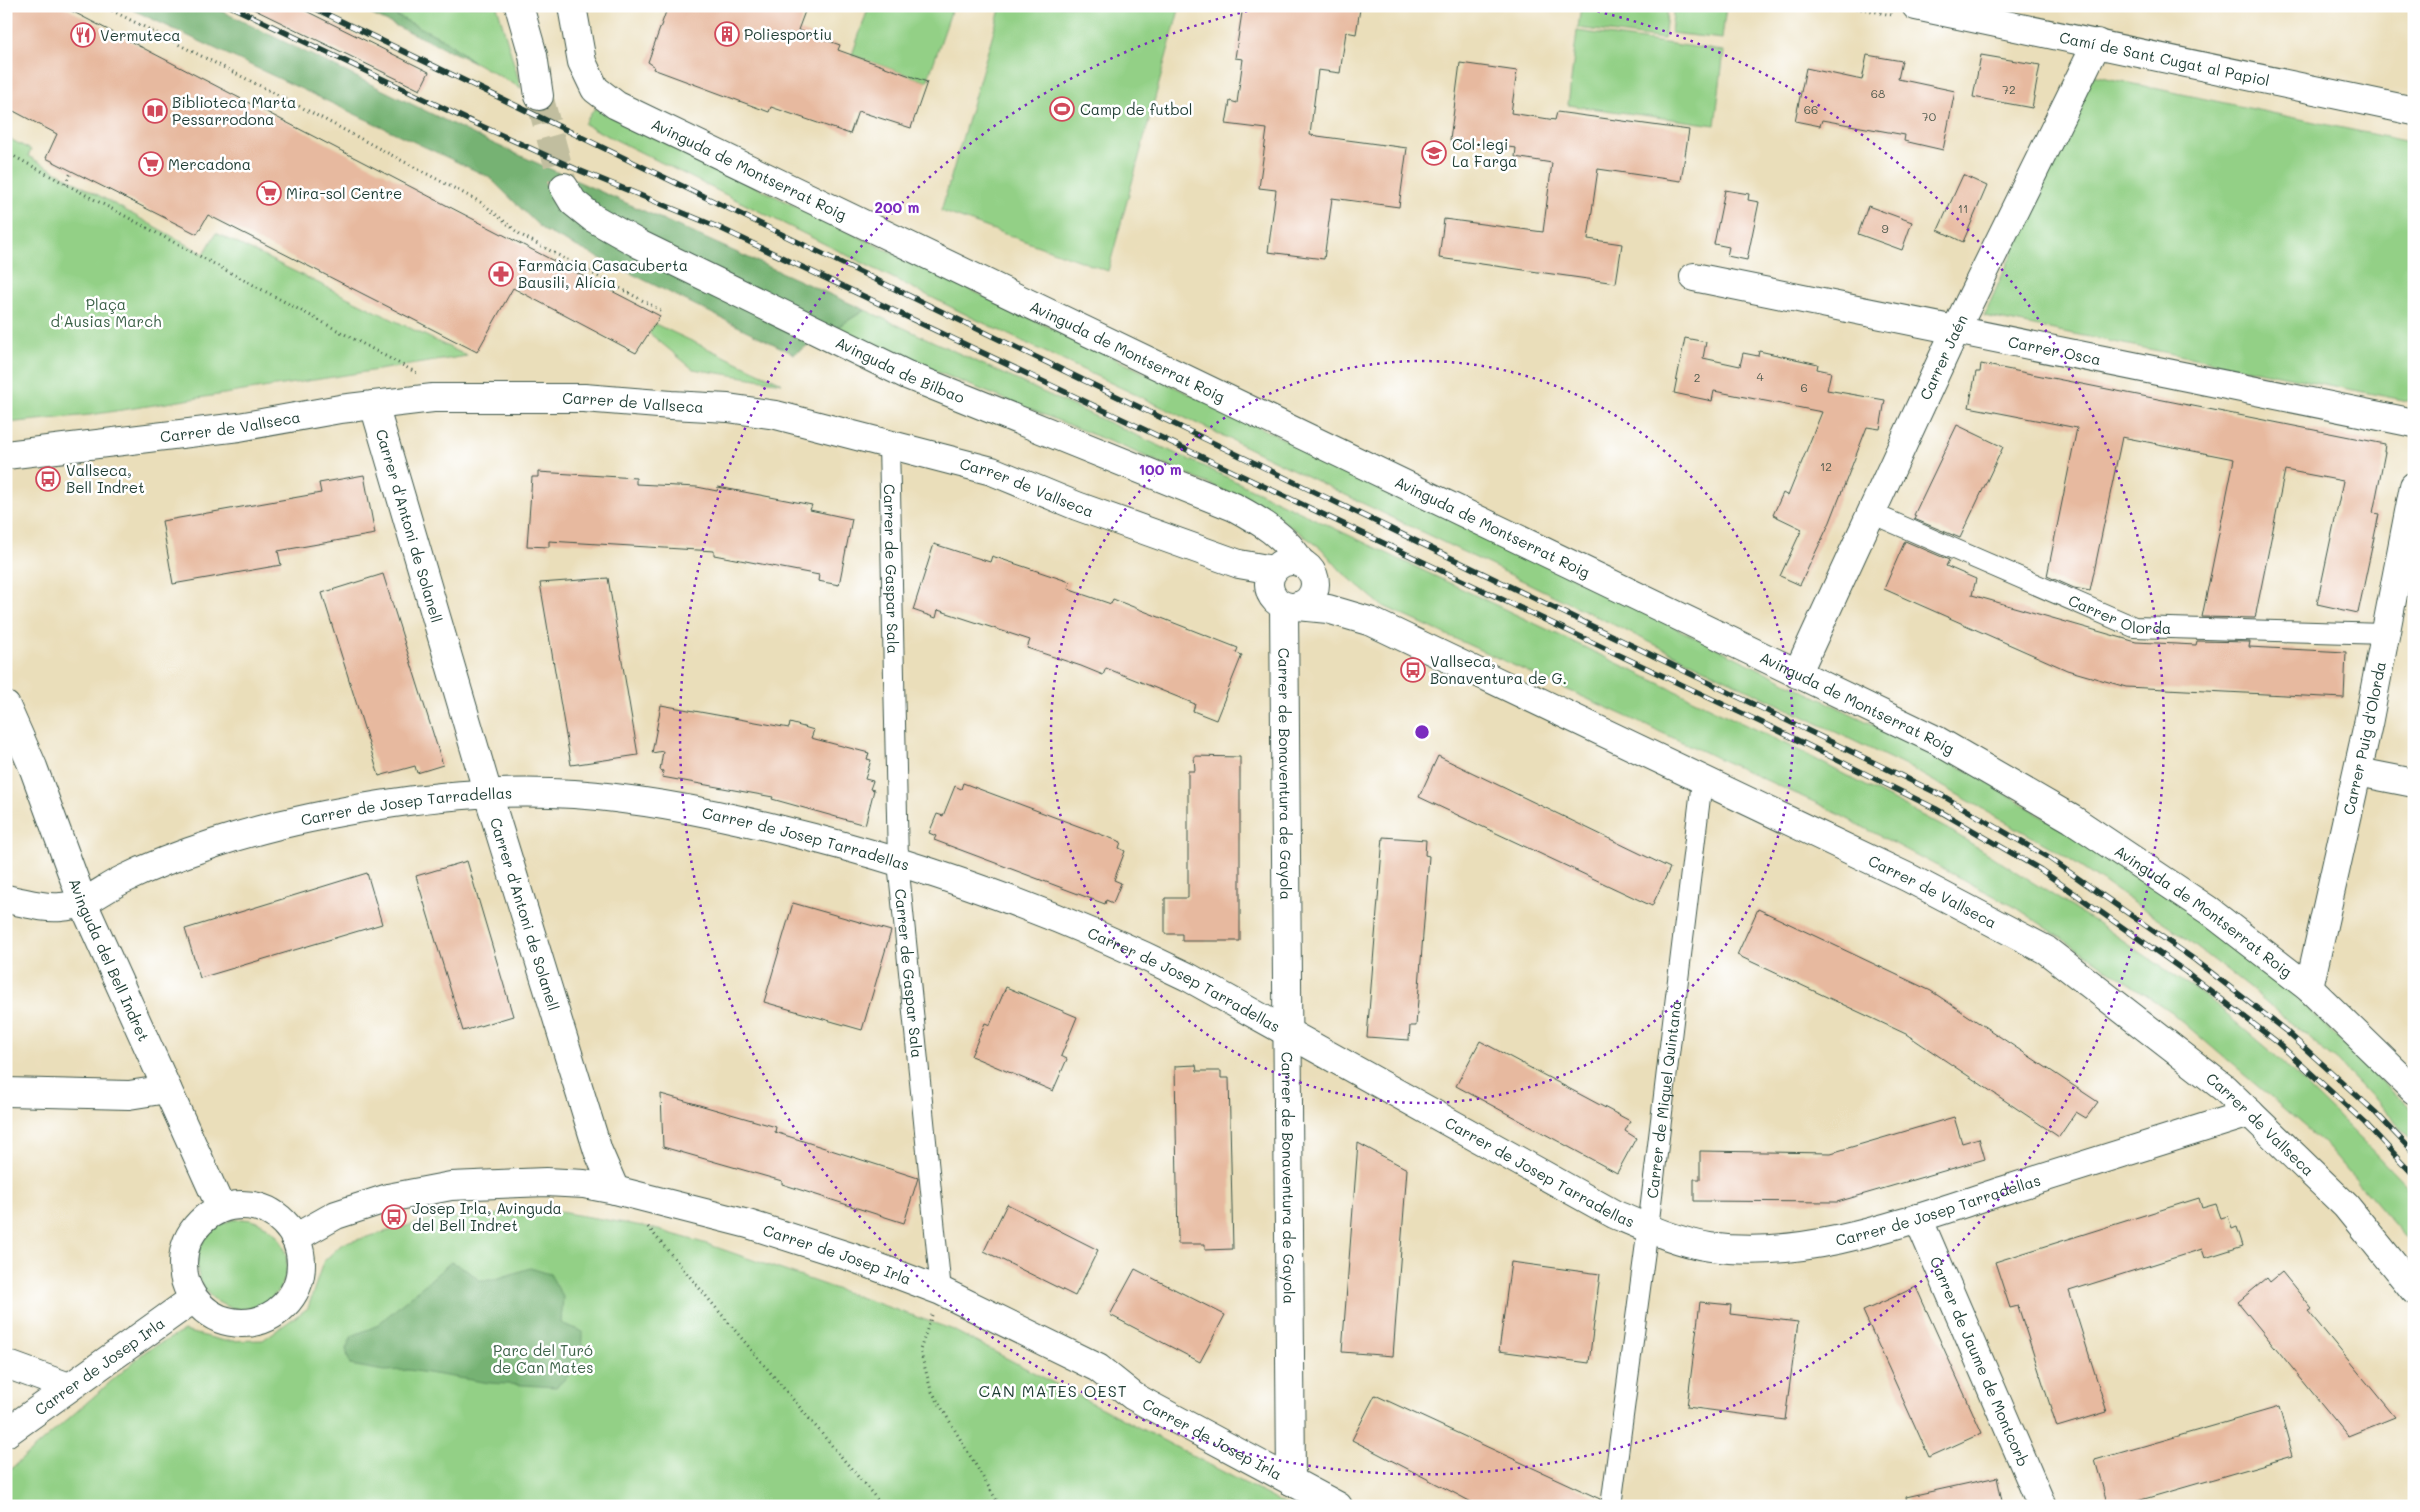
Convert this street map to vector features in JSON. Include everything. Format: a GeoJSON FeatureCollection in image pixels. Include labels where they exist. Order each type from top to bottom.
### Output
{"type":"FeatureCollection","features":[{"type":"Feature","properties":{"kind":"street"},"geometry":{"type":"LineString","coordinates":[[520,6],[533,55],[540,96]]}},
{"type":"Feature","properties":{"kind":"street","name":"Avinguda de Montserrat Roig"},"geometry":{"type":"LineString","coordinates":[[572,6],[582,62],[595,89],[616,105],[1936,740],[2072,819],[2208,910],[2309,988],[2414,1090]]}},
{"type":"Feature","properties":{"kind":"street","name":"Camí de Sant Cugat al Papiol"},"geometry":{"type":"LineString","coordinates":[[1916,6],[2414,111]]}},
{"type":"Feature","properties":{"kind":"street","name":"Carrer Jaén"},"geometry":{"type":"LineString","coordinates":[[1798,674],[1956,329],[2097,43]]}},
{"type":"Feature","properties":{"kind":"street","name":"Avinguda de Bilbao"},"geometry":{"type":"LineString","coordinates":[[564,187],[573,202],[593,218],[907,375],[1225,503],[1280,536],[1295,551],[1288,583]]}},
{"type":"Feature","properties":{"kind":"street","name":"Carrer Osca"},"geometry":{"type":"LineString","coordinates":[[1694,277],[2414,423]]}},
{"type":"Feature","properties":{"kind":"street","name":"Carrer de Vallseca"},"geometry":{"type":"LineString","coordinates":[[6,455],[239,427],[374,405],[433,398],[584,398],[671,406],[728,408],[776,415],[992,471],[1076,506],[1288,583],[1328,609],[1364,619],[1909,878],[2046,950],[2224,1088],[2346,1206],[2414,1290]]}},
{"type":"Feature","properties":{"kind":"street","name":"Carrer d'Antoni de Solanell"},"geometry":{"type":"LineString","coordinates":[[374,405],[488,794],[598,1151],[615,1190]]}},
{"type":"Feature","properties":{"kind":"street","name":"Carrer de Gaspar Sala"},"geometry":{"type":"LineString","coordinates":[[890,444],[898,862],[941,1291]]}},
{"type":"Feature","properties":{"kind":"street","name":"Carrer Puig d'Olorda"},"geometry":{"type":"LineString","coordinates":[[2309,988],[2358,772],[2414,486]]}},
{"type":"Feature","properties":{"kind":"street","name":"Carrer Olorda"},"geometry":{"type":"LineString","coordinates":[[1871,513],[2134,627],[2386,634]]}},
{"type":"Feature","properties":{"kind":"street","name":"Carrer de Bonaventura de Gayola"},"geometry":{"type":"LineString","coordinates":[[1288,583],[1291,1481]]}},
{"type":"Feature","properties":{"kind":"street","name":"Avinguda del Bell Indret"},"geometry":{"type":"LineString","coordinates":[[6,706],[33,767],[83,904],[221,1208]]}},
{"type":"Feature","properties":{"kind":"street"},"geometry":{"type":"LineString","coordinates":[[6,762],[33,767]]}},
{"type":"Feature","properties":{"kind":"street"},"geometry":{"type":"LineString","coordinates":[[2358,772],[2414,783]]}},
{"type":"Feature","properties":{"kind":"street","name":"Carrer de Miquel Quintana"},"geometry":{"type":"LineString","coordinates":[[1611,1506],[1648,1228],[1702,781]]}},
{"type":"Feature","properties":{"kind":"street","name":"Carrer de Josep Tarradellas"},"geometry":{"type":"LineString","coordinates":[[83,904],[122,880],[270,826],[376,804],[464,794],[574,794],[708,812],[847,846],[1009,898],[1135,951],[1188,977],[1614,1214],[1662,1234],[1710,1247],[1755,1250],[1820,1244],[1918,1218],[2250,1113]]}},
{"type":"Feature","properties":{"kind":"street"},"geometry":{"type":"LineString","coordinates":[[6,899],[60,908],[83,904]]}},
{"type":"Feature","properties":{"kind":"street"},"geometry":{"type":"LineString","coordinates":[[6,1092],[128,1095],[167,1089]]}},
{"type":"Feature","properties":{"kind":"street","name":"Carrer de Josep Irla"},"geometry":{"type":"LineString","coordinates":[[295,1238],[336,1215],[388,1198],[451,1186],[546,1182],[584,1184],[615,1190],[748,1224],[852,1258],[941,1291],[1098,1368],[1139,1399],[1338,1506]]}},
{"type":"Feature","properties":{"kind":"street"},"geometry":{"type":"LineString","coordinates":[[242,1204],[257,1207],[276,1215],[286,1224],[295,1238],[302,1262],[298,1283],[292,1296],[269,1318],[249,1324],[233,1324],[214,1317],[193,1299],[184,1280],[183,1254],[190,1235],[196,1226],[221,1208],[242,1204]]}},
{"type":"Feature","properties":{"kind":"street","name":"Carrer de Jaume de Montcorb"},"geometry":{"type":"LineString","coordinates":[[1918,1218],[2042,1506]]}},
{"type":"Feature","properties":{"kind":"street","name":"Carrer de Josep Irla"},"geometry":{"type":"LineString","coordinates":[[6,1433],[193,1299]]}},
{"type":"Feature","properties":{"kind":"street"},"geometry":{"type":"LineString","coordinates":[[6,1364],[69,1387]]}},
{"type":"Feature","properties":{"kind":"path"},"geometry":{"type":"LineString","coordinates":[[103,6],[282,97],[482,203],[521,236],[664,312]]}},
{"type":"Feature","properties":{"kind":"path"},"geometry":{"type":"LineString","coordinates":[[140,47],[148,29]]}},
{"type":"Feature","properties":{"kind":"path"},"geometry":{"type":"LineString","coordinates":[[6,152],[421,375],[433,398]]}},
{"type":"Feature","properties":{"kind":"path"},"geometry":{"type":"LineString","coordinates":[[65,184],[72,171]]}},
{"type":"Feature","properties":{"kind":"path"},"geometry":{"type":"LineString","coordinates":[[642,1219],[881,1504],[880,1506]]}},
{"type":"Feature","properties":{"kind":"path"},"geometry":{"type":"LineString","coordinates":[[941,1291],[920,1350],[922,1358],[931,1390],[1000,1506]]}},
{"type":"Feature","properties":{"kind":"green space"},"geometry":{"type":"Polygon","coordinates":[[[135,6],[211,6],[481,138],[865,310],[794,354],[543,230],[489,177],[133,10],[135,6]]]}},
{"type":"Feature","properties":{"kind":"green space"},"geometry":{"type":"Polygon","coordinates":[[[353,6],[377,6],[443,39],[474,62],[353,6]]]}},
{"type":"Feature","properties":{"kind":"green space"},"geometry":{"type":"Polygon","coordinates":[[[377,6],[497,6],[521,88],[474,62],[443,39],[377,6]]]}},
{"type":"Feature","properties":{"kind":"green space"},"geometry":{"type":"Polygon","coordinates":[[[869,6],[953,6],[927,82],[852,55],[869,6]]]}},
{"type":"Feature","properties":{"kind":"green space","name":"Camp de futbol"},"geometry":{"type":"Polygon","coordinates":[[[1001,6],[1180,6],[1108,271],[941,211],[1001,6]]]}},
{"type":"Feature","properties":{"kind":"green space"},"geometry":{"type":"Polygon","coordinates":[[[1581,6],[1668,6],[1664,39],[1578,28],[1581,6]]]}},
{"type":"Feature","properties":{"kind":"green space"},"geometry":{"type":"Polygon","coordinates":[[[1674,6],[1726,6],[1722,39],[1671,33],[1674,6]]]}},
{"type":"Feature","properties":{"kind":"green space"},"geometry":{"type":"Polygon","coordinates":[[[1577,31],[1724,51],[1715,125],[1568,105],[1577,31]]]}},
{"type":"Feature","properties":{"kind":"green space"},"geometry":{"type":"Polygon","coordinates":[[[2092,75],[2414,143],[2413,402],[1984,316],[2092,75]]]}},
{"type":"Feature","properties":{"kind":"green space"},"geometry":{"type":"Polygon","coordinates":[[[595,108],[832,224],[1490,537],[1974,774],[2163,890],[2280,981],[2414,1113],[2414,1141],[2338,1062],[2259,996],[2169,926],[2052,848],[1914,770],[1234,441],[975,319],[584,124],[595,108]]]}},
{"type":"Feature","properties":{"kind":"green space","name":"Plaça d'Ausias March"},"geometry":{"type":"Polygon","coordinates":[[[6,137],[31,150],[28,156],[204,254],[216,233],[467,356],[90,415],[6,423],[6,137]]]}},
{"type":"Feature","properties":{"kind":"green space"},"geometry":{"type":"Polygon","coordinates":[[[865,310],[1218,473],[1561,636],[1804,753],[1953,832],[2108,930],[2207,998],[2278,1058],[2414,1194],[2414,1247],[2325,1144],[2171,1012],[2017,908],[1823,806],[1381,605],[1342,572],[1321,548],[1266,509],[1126,448],[833,330],[865,310]]]}},
{"type":"Feature","properties":{"kind":"green space"},"geometry":{"type":"Polygon","coordinates":[[[655,324],[782,383],[693,369],[649,333],[655,324]]]}},
{"type":"Feature","properties":{"kind":"green space","name":"Parc del Turó de Can Mates"},"geometry":{"type":"Polygon","coordinates":[[[548,1210],[648,1227],[707,1244],[951,1329],[1288,1506],[10,1506],[6,1499],[6,1473],[146,1351],[184,1331],[225,1341],[263,1340],[308,1308],[323,1262],[342,1244],[428,1220],[548,1210]]]}},
{"type":"Feature","properties":{"kind":"green space"},"geometry":{"type":"Polygon","coordinates":[[[242,1219],[259,1223],[274,1232],[283,1247],[287,1264],[283,1281],[274,1296],[259,1305],[242,1309],[225,1305],[210,1296],[201,1281],[197,1264],[201,1247],[210,1232],[225,1223],[242,1219]]]}},
{"type":"Feature","properties":{"kind":"green space"},"geometry":{"type":"Polygon","coordinates":[[[451,1262],[466,1269],[479,1280],[493,1280],[530,1268],[550,1274],[563,1297],[561,1323],[583,1332],[580,1357],[569,1375],[556,1387],[490,1383],[409,1370],[384,1371],[350,1365],[346,1349],[352,1336],[376,1326],[451,1262]]]}},
{"type":"Feature","properties":{"kind":"building","name":"Mira-sol Centre"},"geometry":{"type":"Polygon","coordinates":[[[6,6],[62,6],[660,316],[636,353],[513,288],[477,352],[208,215],[197,234],[46,158],[57,134],[6,107],[6,6]]]}},
{"type":"Feature","properties":{"kind":"building"},"geometry":{"type":"Polygon","coordinates":[[[247,6],[296,6],[429,72],[420,90],[247,6]]]}},
{"type":"Feature","properties":{"kind":"building"},"geometry":{"type":"Polygon","coordinates":[[[668,6],[807,6],[798,30],[840,45],[838,50],[927,82],[911,128],[858,111],[850,134],[771,107],[769,112],[653,69],[654,66],[648,62],[668,6]]]}},
{"type":"Feature","properties":{"kind":"building"},"geometry":{"type":"Polygon","coordinates":[[[1243,6],[1342,6],[1360,9],[1356,34],[1346,32],[1340,73],[1318,70],[1310,135],[1407,148],[1399,207],[1332,198],[1324,259],[1268,252],[1276,190],[1259,188],[1267,129],[1226,124],[1230,101],[1237,103],[1243,59],[1235,58],[1243,6]]]}},
{"type":"Feature","properties":{"kind":"building"},"geometry":{"type":"Polygon","coordinates":[[[1867,55],[1902,61],[1898,79],[1955,91],[1943,150],[1904,141],[1905,135],[1822,120],[1820,126],[1795,121],[1806,68],[1862,80],[1867,55]]]}},
{"type":"Feature","properties":{"kind":"building"},"geometry":{"type":"Polygon","coordinates":[[[1981,55],[2040,65],[2032,108],[1973,97],[1981,55]]]}},
{"type":"Feature","properties":{"kind":"building"},"geometry":{"type":"Polygon","coordinates":[[[1460,63],[1517,71],[1511,113],[1555,120],[1557,112],[1689,130],[1681,181],[1598,169],[1588,239],[1622,244],[1616,283],[1439,258],[1444,219],[1543,232],[1552,163],[1515,157],[1516,148],[1450,140],[1460,63]]]}},
{"type":"Feature","properties":{"kind":"building"},"geometry":{"type":"Polygon","coordinates":[[[1963,175],[1987,186],[1963,242],[1938,230],[1963,175]]]}},
{"type":"Feature","properties":{"kind":"building"},"geometry":{"type":"Polygon","coordinates":[[[1725,190],[1749,194],[1748,200],[1759,202],[1747,260],[1727,256],[1729,247],[1714,244],[1725,190]]]}},
{"type":"Feature","properties":{"kind":"building"},"geometry":{"type":"Polygon","coordinates":[[[1868,206],[1912,222],[1902,250],[1858,234],[1868,206]]]}},
{"type":"Feature","properties":{"kind":"building"},"geometry":{"type":"Polygon","coordinates":[[[1685,338],[1706,342],[1703,358],[1740,366],[1743,353],[1758,356],[1759,351],[1818,364],[1817,369],[1831,372],[1827,390],[1885,400],[1880,429],[1867,427],[1830,522],[1800,585],[1780,576],[1802,529],[1773,515],[1783,493],[1788,496],[1822,412],[1714,391],[1712,401],[1674,393],[1685,338]]]}},
{"type":"Feature","properties":{"kind":"building"},"geometry":{"type":"Polygon","coordinates":[[[1981,364],[2385,444],[2373,513],[2379,514],[2358,613],[2317,604],[2343,481],[2285,470],[2255,618],[2202,617],[2234,459],[2122,437],[2090,591],[2074,588],[2047,576],[2077,428],[1969,407],[1976,372],[1980,372],[1981,364]]]}},
{"type":"Feature","properties":{"kind":"building"},"geometry":{"type":"Polygon","coordinates":[[[1957,425],[2003,447],[1960,538],[1914,519],[1916,516],[1914,515],[1957,425]]]}},
{"type":"Feature","properties":{"kind":"building"},"geometry":{"type":"Polygon","coordinates":[[[538,472],[636,478],[636,484],[697,487],[717,491],[718,487],[812,505],[810,510],[852,519],[839,585],[818,581],[819,575],[714,555],[714,551],[549,541],[549,547],[527,546],[532,477],[538,477],[538,472]]]}},
{"type":"Feature","properties":{"kind":"building"},"geometry":{"type":"Polygon","coordinates":[[[364,475],[375,534],[278,551],[281,565],[173,584],[162,521],[321,493],[319,483],[364,475]]]}},
{"type":"Feature","properties":{"kind":"building"},"geometry":{"type":"Polygon","coordinates":[[[1905,541],[1949,560],[1946,566],[1976,579],[1972,595],[2136,642],[2196,645],[2197,641],[2250,642],[2249,647],[2346,652],[2344,698],[2126,687],[2067,670],[1884,589],[1905,541]]]}},
{"type":"Feature","properties":{"kind":"building"},"geometry":{"type":"Polygon","coordinates":[[[934,544],[990,562],[992,556],[1070,582],[1068,588],[1073,591],[1111,604],[1113,599],[1238,648],[1236,653],[1242,655],[1216,720],[1193,711],[1195,704],[1106,668],[1103,675],[1027,648],[1030,640],[938,610],[936,618],[913,610],[934,544]]]}},
{"type":"Feature","properties":{"kind":"building"},"geometry":{"type":"Polygon","coordinates":[[[383,574],[443,765],[417,773],[415,766],[379,776],[322,593],[383,574]]]}},
{"type":"Feature","properties":{"kind":"building"},"geometry":{"type":"Polygon","coordinates":[[[608,578],[638,755],[571,765],[540,583],[608,578]]]}},
{"type":"Feature","properties":{"kind":"building"},"geometry":{"type":"Polygon","coordinates":[[[661,705],[789,728],[790,723],[814,730],[811,738],[869,753],[867,759],[871,760],[865,779],[873,781],[870,789],[874,790],[865,825],[772,799],[773,797],[662,777],[663,771],[660,770],[663,751],[652,753],[661,705]]]}},
{"type":"Feature","properties":{"kind":"building"},"geometry":{"type":"Polygon","coordinates":[[[1194,756],[1240,757],[1240,941],[1182,941],[1182,934],[1165,934],[1165,898],[1188,898],[1188,771],[1195,771],[1194,756]]]}},
{"type":"Feature","properties":{"kind":"building"},"geometry":{"type":"Polygon","coordinates":[[[1438,756],[1670,868],[1652,906],[1419,797],[1438,756]]]}},
{"type":"Feature","properties":{"kind":"building"},"geometry":{"type":"Polygon","coordinates":[[[963,783],[1121,842],[1119,848],[1125,851],[1114,880],[1121,883],[1113,903],[1106,900],[1105,904],[934,840],[936,836],[929,833],[937,814],[943,816],[955,786],[961,789],[963,783]]]}},
{"type":"Feature","properties":{"kind":"building"},"geometry":{"type":"Polygon","coordinates":[[[1383,837],[1426,840],[1425,855],[1429,856],[1416,1026],[1410,1026],[1409,1040],[1367,1037],[1383,837]]]}},
{"type":"Feature","properties":{"kind":"building"},"geometry":{"type":"Polygon","coordinates":[[[467,861],[513,1016],[463,1031],[416,876],[467,861]]]}},
{"type":"Feature","properties":{"kind":"building"},"geometry":{"type":"Polygon","coordinates":[[[367,873],[382,924],[200,978],[185,929],[367,873]]]}},
{"type":"Feature","properties":{"kind":"building"},"geometry":{"type":"Polygon","coordinates":[[[793,903],[891,931],[862,1030],[764,1002],[793,903]]]}},
{"type":"Feature","properties":{"kind":"building"},"geometry":{"type":"Polygon","coordinates":[[[1758,909],[1931,991],[2098,1102],[2086,1118],[2076,1112],[2059,1137],[1906,1034],[1737,955],[1758,909]]]}},
{"type":"Feature","properties":{"kind":"building"},"geometry":{"type":"Polygon","coordinates":[[[1006,987],[1077,1017],[1061,1056],[1067,1059],[1053,1091],[971,1056],[985,1023],[990,1025],[1006,987]]]}},
{"type":"Feature","properties":{"kind":"building"},"geometry":{"type":"Polygon","coordinates":[[[1480,1041],[1630,1121],[1625,1131],[1636,1138],[1617,1173],[1456,1086],[1480,1041]]]}},
{"type":"Feature","properties":{"kind":"building"},"geometry":{"type":"Polygon","coordinates":[[[1196,1065],[1197,1071],[1221,1071],[1221,1078],[1229,1078],[1233,1249],[1205,1250],[1205,1244],[1178,1244],[1175,1066],[1196,1065]]]}},
{"type":"Feature","properties":{"kind":"building"},"geometry":{"type":"Polygon","coordinates":[[[661,1094],[776,1127],[775,1132],[918,1178],[904,1223],[782,1184],[782,1181],[663,1147],[661,1094]]]}},
{"type":"Feature","properties":{"kind":"building"},"geometry":{"type":"Polygon","coordinates":[[[1954,1117],[1962,1143],[1979,1138],[1985,1159],[1837,1202],[1694,1201],[1694,1179],[1700,1179],[1700,1151],[1831,1153],[1954,1117]]]}},
{"type":"Feature","properties":{"kind":"building"},"geometry":{"type":"Polygon","coordinates":[[[1358,1143],[1407,1169],[1393,1356],[1342,1352],[1358,1143]]]}},
{"type":"Feature","properties":{"kind":"building"},"geometry":{"type":"Polygon","coordinates":[[[2199,1198],[2202,1208],[2216,1204],[2221,1218],[2228,1216],[2232,1229],[2237,1227],[2243,1246],[2205,1258],[2202,1249],[2069,1291],[2107,1412],[2057,1427],[2018,1306],[2010,1308],[1995,1262],[2199,1198]]]}},
{"type":"Feature","properties":{"kind":"building"},"geometry":{"type":"Polygon","coordinates":[[[1007,1204],[1098,1250],[1075,1296],[984,1251],[1007,1204]]]}},
{"type":"Feature","properties":{"kind":"building"},"geometry":{"type":"Polygon","coordinates":[[[1511,1262],[1600,1274],[1589,1363],[1499,1351],[1511,1262]]]}},
{"type":"Feature","properties":{"kind":"building"},"geometry":{"type":"Polygon","coordinates":[[[1135,1269],[1225,1315],[1200,1362],[1110,1315],[1135,1269]]]}},
{"type":"Feature","properties":{"kind":"building"},"geometry":{"type":"Polygon","coordinates":[[[2282,1272],[2312,1309],[2308,1311],[2395,1417],[2348,1436],[2238,1302],[2267,1278],[2270,1282],[2282,1272]]]}},
{"type":"Feature","properties":{"kind":"building"},"geometry":{"type":"Polygon","coordinates":[[[1916,1287],[1982,1433],[1929,1457],[1863,1311],[1916,1287]]]}},
{"type":"Feature","properties":{"kind":"building"},"geometry":{"type":"Polygon","coordinates":[[[1700,1302],[1731,1305],[1730,1314],[1798,1322],[1785,1420],[1687,1407],[1700,1302]]]}},
{"type":"Feature","properties":{"kind":"building"},"geometry":{"type":"Polygon","coordinates":[[[1375,1395],[1600,1499],[1599,1506],[1479,1506],[1352,1440],[1375,1395]]]}},
{"type":"Feature","properties":{"kind":"building"},"geometry":{"type":"Polygon","coordinates":[[[2279,1407],[2293,1456],[2120,1506],[2108,1506],[2095,1460],[2279,1407]]]}},
{"type":"Feature","properties":{"kind":"building"},"geometry":{"type":"Polygon","coordinates":[[[1997,1477],[2003,1506],[1907,1506],[1906,1497],[1997,1477]]]}},
{"type":"Feature","properties":{"kind":"tunnel"},"geometry":{"type":"LineString","coordinates":[[539,96],[564,187]]}},
{"type":"Feature","properties":{"kind":"railway"},"geometry":{"type":"LineString","coordinates":[[230,6],[466,119],[576,169],[720,228],[1775,729],[1936,809],[2041,870],[2186,972],[2277,1042],[2365,1123],[2414,1175]]}},
{"type":"Feature","properties":{"kind":"railway"},"geometry":{"type":"LineString","coordinates":[[310,6],[1943,796],[2049,858],[2195,960],[2286,1031],[2375,1112],[2414,1153]]}},
{"type":"Feature","properties":{"kind":"place","name":"Poliesportiu"},"geometry":{"type":"Point","coordinates":[727,34]}},
{"type":"Feature","properties":{"kind":"place","name":"Vermuteca"},"geometry":{"type":"Point","coordinates":[83,35]}},
{"type":"Feature","properties":{"kind":"place","name":"Camp de futbol"},"geometry":{"type":"Point","coordinates":[1062,109]}},
{"type":"Feature","properties":{"kind":"place","name":"Biblioteca Marta Pessarrodona"},"geometry":{"type":"Point","coordinates":[155,111]}},
{"type":"Feature","properties":{"kind":"place","name":"Col·legi La Farga"},"geometry":{"type":"Point","coordinates":[1434,153]}},
{"type":"Feature","properties":{"kind":"place","name":"Mercadona"},"geometry":{"type":"Point","coordinates":[151,164]}},
{"type":"Feature","properties":{"kind":"place","name":"Mira-sol Centre"},"geometry":{"type":"Point","coordinates":[269,193]}},
{"type":"Feature","properties":{"kind":"place","name":"Farmàcia Casacuberta Bausili, Alícia"},"geometry":{"type":"Point","coordinates":[501,274]}},
{"type":"Feature","properties":{"kind":"place","name":"Vallseca, Bell Indret"},"geometry":{"type":"Point","coordinates":[48,479]}},
{"type":"Feature","properties":{"kind":"place","name":"Vallseca, Bonaventura de G."},"geometry":{"type":"Point","coordinates":[1413,670]}},
{"type":"Feature","properties":{"kind":"place","name":"Josep Irla, Avinguda del Bell Indret"},"geometry":{"type":"Point","coordinates":[394,1217]}},
{"type":"Feature","properties":{"kind":"district","name":"CAN MATES OEST"},"geometry":{"type":"Point","coordinates":[1053,1390]}}]}
